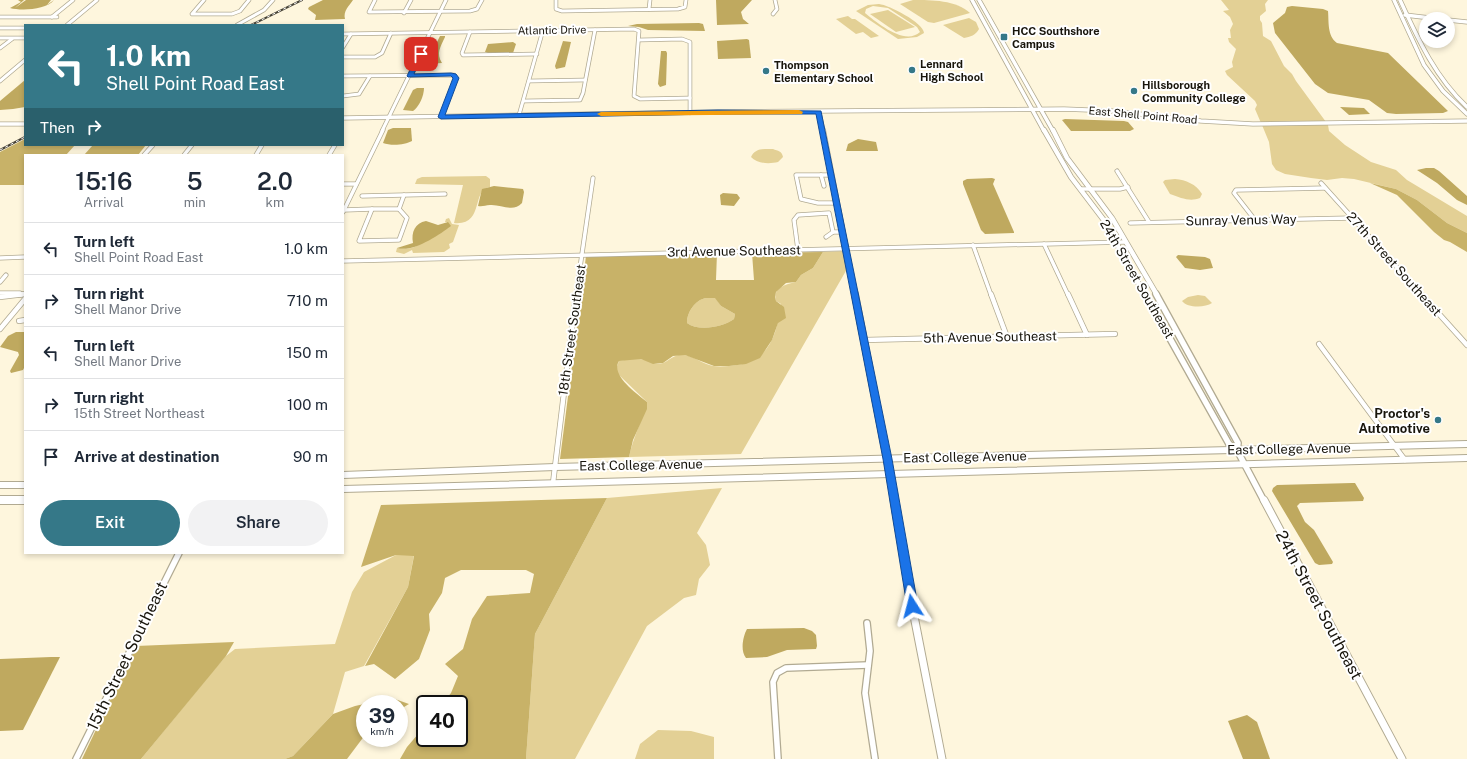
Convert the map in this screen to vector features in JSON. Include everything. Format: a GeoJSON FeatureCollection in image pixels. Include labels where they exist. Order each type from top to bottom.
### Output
{"type":"FeatureCollection","features":[{"type":"Feature","properties":{"kind":"main road","name":"East College Avenue"},"geometry":{"type":"LineString","coordinates":[[344,475],[555,467],[1467,444]]}},
{"type":"Feature","properties":{"kind":"main road","name":"East College Avenue"},"geometry":{"type":"LineString","coordinates":[[344,489],[1467,458]]}},
{"type":"Feature","properties":{"kind":"main road"},"geometry":{"type":"LineString","coordinates":[[0,485],[24,485]]}},
{"type":"Feature","properties":{"kind":"main road"},"geometry":{"type":"LineString","coordinates":[[0,500],[24,500]]}},
{"type":"Feature","properties":{"kind":"street"},"geometry":{"type":"LineString","coordinates":[[52,17],[73,0]]}},
{"type":"Feature","properties":{"kind":"street"},"geometry":{"type":"LineString","coordinates":[[68,24],[97,0]]}},
{"type":"Feature","properties":{"kind":"street"},"geometry":{"type":"LineString","coordinates":[[204,0],[192,14],[232,14],[240,11],[249,0]]}},
{"type":"Feature","properties":{"kind":"street"},"geometry":{"type":"LineString","coordinates":[[240,24],[264,10],[273,0]]}},
{"type":"Feature","properties":{"kind":"street"},"geometry":{"type":"LineString","coordinates":[[375,0],[369,12],[404,13],[474,10],[479,7],[482,0]]}},
{"type":"Feature","properties":{"kind":"street"},"geometry":{"type":"LineString","coordinates":[[404,13],[411,0]]}},
{"type":"Feature","properties":{"kind":"street"},"geometry":{"type":"LineString","coordinates":[[372,209],[359,241],[399,240],[407,218],[398,209],[372,209],[344,211],[446,0]]}},
{"type":"Feature","properties":{"kind":"street"},"geometry":{"type":"LineString","coordinates":[[556,0],[556,10],[562,11],[682,9],[685,7],[686,0]]}},
{"type":"Feature","properties":{"kind":"street"},"geometry":{"type":"LineString","coordinates":[[649,10],[650,0]]}},
{"type":"Feature","properties":{"kind":"street"},"geometry":{"type":"LineString","coordinates":[[773,14],[777,9],[775,0]]}},
{"type":"Feature","properties":{"kind":"street","name":"24th Street Southeast"},"geometry":{"type":"LineString","coordinates":[[972,0],[1059,158],[1103,219],[1229,444],[1237,450],[1402,759]]}},
{"type":"Feature","properties":{"kind":"street","name":"24th Street Southeast"},"geometry":{"type":"LineString","coordinates":[[979,0],[1042,109],[1067,158],[1112,218],[1158,297],[1238,443],[1237,450]]}},
{"type":"Feature","properties":{"kind":"street"},"geometry":{"type":"LineString","coordinates":[[1394,0],[1427,70],[1443,91],[1467,114]]}},
{"type":"Feature","properties":{"kind":"street"},"geometry":{"type":"LineString","coordinates":[[1400,0],[1433,67],[1444,84],[1467,107]]}},
{"type":"Feature","properties":{"kind":"street"},"geometry":{"type":"LineString","coordinates":[[1400,14],[1419,16]]}},
{"type":"Feature","properties":{"kind":"street"},"geometry":{"type":"LineString","coordinates":[[0,17],[57,17]]}},
{"type":"Feature","properties":{"kind":"street"},"geometry":{"type":"LineString","coordinates":[[1455,21],[1467,22]]}},
{"type":"Feature","properties":{"kind":"street"},"geometry":{"type":"LineString","coordinates":[[0,28],[24,28]]}},
{"type":"Feature","properties":{"kind":"street","name":"Atlantic Drive"},"geometry":{"type":"LineString","coordinates":[[344,34],[634,29],[639,31],[639,40]]}},
{"type":"Feature","properties":{"kind":"street"},"geometry":{"type":"LineString","coordinates":[[519,116],[543,30]]}},
{"type":"Feature","properties":{"kind":"street"},"geometry":{"type":"LineString","coordinates":[[524,101],[580,100],[586,80],[595,30]]}},
{"type":"Feature","properties":{"kind":"street"},"geometry":{"type":"LineString","coordinates":[[470,32],[462,53],[463,55],[537,54]]}},
{"type":"Feature","properties":{"kind":"street"},"geometry":{"type":"LineString","coordinates":[[344,57],[375,57],[382,53],[391,33]]}},
{"type":"Feature","properties":{"kind":"street"},"geometry":{"type":"LineString","coordinates":[[344,45],[351,34]]}},
{"type":"Feature","properties":{"kind":"street"},"geometry":{"type":"LineString","coordinates":[[0,38],[24,38]]}},
{"type":"Feature","properties":{"kind":"street"},"geometry":{"type":"LineString","coordinates":[[0,48],[12,39]]}},
{"type":"Feature","properties":{"kind":"street"},"geometry":{"type":"LineString","coordinates":[[690,98],[640,99],[634,96],[639,40],[682,39],[690,41],[690,98],[690,113]]}},
{"type":"Feature","properties":{"kind":"street"},"geometry":{"type":"LineString","coordinates":[[0,81],[24,61]]}},
{"type":"Feature","properties":{"kind":"street"},"geometry":{"type":"LineString","coordinates":[[344,76],[451,75],[455,77],[441,117]]}},
{"type":"Feature","properties":{"kind":"street"},"geometry":{"type":"LineString","coordinates":[[344,96],[359,94],[370,76]]}},
{"type":"Feature","properties":{"kind":"street"},"geometry":{"type":"LineString","coordinates":[[529,81],[586,80]]}},
{"type":"Feature","properties":{"kind":"street","name":"East Shell Point Road"},"geometry":{"type":"LineString","coordinates":[[344,118],[1042,109],[1113,110],[1201,121],[1252,124],[1467,121]]}},
{"type":"Feature","properties":{"kind":"street"},"geometry":{"type":"LineString","coordinates":[[819,112],[888,459],[915,621],[942,759]]}},
{"type":"Feature","properties":{"kind":"street"},"geometry":{"type":"LineString","coordinates":[[0,124],[24,124]]}},
{"type":"Feature","properties":{"kind":"street"},"geometry":{"type":"LineString","coordinates":[[145,154],[152,146]]}},
{"type":"Feature","properties":{"kind":"street"},"geometry":{"type":"LineString","coordinates":[[185,154],[191,146]]}},
{"type":"Feature","properties":{"kind":"street"},"geometry":{"type":"LineString","coordinates":[[1117,170],[1149,222]]}},
{"type":"Feature","properties":{"kind":"street"},"geometry":{"type":"LineString","coordinates":[[831,175],[796,175],[801,199],[818,203],[837,203]]}},
{"type":"Feature","properties":{"kind":"street"},"geometry":{"type":"LineString","coordinates":[[821,175],[824,186]]}},
{"type":"Feature","properties":{"kind":"street","name":"18th Street Southeast"},"geometry":{"type":"LineString","coordinates":[[553,483],[570,337],[593,178]]}},
{"type":"Feature","properties":{"kind":"street","name":"27th Street Southeast"},"geometry":{"type":"LineString","coordinates":[[1321,183],[1467,345]]}},
{"type":"Feature","properties":{"kind":"street"},"geometry":{"type":"LineString","coordinates":[[344,184],[356,184]]}},
{"type":"Feature","properties":{"kind":"street"},"geometry":{"type":"LineString","coordinates":[[1081,189],[1120,189],[1122,187],[1128,187]]}},
{"type":"Feature","properties":{"kind":"street"},"geometry":{"type":"LineString","coordinates":[[1255,220],[1234,191],[1325,188]]}},
{"type":"Feature","properties":{"kind":"street"},"geometry":{"type":"LineString","coordinates":[[362,196],[445,194]]}},
{"type":"Feature","properties":{"kind":"street"},"geometry":{"type":"LineString","coordinates":[[398,209],[404,195]]}},
{"type":"Feature","properties":{"kind":"street"},"geometry":{"type":"LineString","coordinates":[[798,250],[794,220],[798,215],[829,213],[833,232]]}},
{"type":"Feature","properties":{"kind":"street","name":"Sunray Venus Way"},"geometry":{"type":"LineString","coordinates":[[1130,223],[1352,218]]}},
{"type":"Feature","properties":{"kind":"street"},"geometry":{"type":"LineString","coordinates":[[826,237],[833,232],[842,232]]}},
{"type":"Feature","properties":{"kind":"street","name":"3rd Avenue Southeast"},"geometry":{"type":"LineString","coordinates":[[344,261],[1125,242]]}},
{"type":"Feature","properties":{"kind":"street"},"geometry":{"type":"LineString","coordinates":[[1044,244],[1086,335]]}},
{"type":"Feature","properties":{"kind":"street"},"geometry":{"type":"LineString","coordinates":[[973,245],[1007,337]]}},
{"type":"Feature","properties":{"kind":"street"},"geometry":{"type":"LineString","coordinates":[[0,258],[24,257]]}},
{"type":"Feature","properties":{"kind":"street"},"geometry":{"type":"LineString","coordinates":[[0,282],[6,275]]}},
{"type":"Feature","properties":{"kind":"street"},"geometry":{"type":"LineString","coordinates":[[0,293],[20,292],[23,294]]}},
{"type":"Feature","properties":{"kind":"street"},"geometry":{"type":"LineString","coordinates":[[0,297],[17,296],[23,294]]}},
{"type":"Feature","properties":{"kind":"street"},"geometry":{"type":"LineString","coordinates":[[0,329],[24,300]]}},
{"type":"Feature","properties":{"kind":"street"},"geometry":{"type":"LineString","coordinates":[[19,320],[24,320]]}},
{"type":"Feature","properties":{"kind":"street","name":"5th Avenue Southeast"},"geometry":{"type":"LineString","coordinates":[[864,340],[1115,334]]}},
{"type":"Feature","properties":{"kind":"street"},"geometry":{"type":"LineString","coordinates":[[1319,344],[1405,460]]}},
{"type":"Feature","properties":{"kind":"street","name":"15th Street Southeast"},"geometry":{"type":"LineString","coordinates":[[76,759],[178,554]]}},
{"type":"Feature","properties":{"kind":"street"},"geometry":{"type":"LineString","coordinates":[[867,623],[870,651],[864,692],[875,759]]}},
{"type":"Feature","properties":{"kind":"street"},"geometry":{"type":"LineString","coordinates":[[778,759],[773,682],[774,675],[779,670],[786,668],[868,665]]}},
{"type":"Feature","properties":{"kind":"shaded area"},"geometry":{"type":"Polygon","coordinates":[[[18,0],[24,0],[15,8],[26,0],[51,0],[47,5],[39,8],[20,9],[10,8],[21,2],[18,0]]]}},
{"type":"Feature","properties":{"kind":"shaded area"},"geometry":{"type":"Polygon","coordinates":[[[323,0],[353,0],[346,11],[345,19],[315,20],[316,15],[308,9],[309,7],[323,0]]]}},
{"type":"Feature","properties":{"kind":"shaded area"},"geometry":{"type":"Polygon","coordinates":[[[716,0],[752,0],[741,12],[743,19],[749,24],[717,25],[716,0]]]}},
{"type":"Feature","properties":{"kind":"shaded area"},"geometry":{"type":"Polygon","coordinates":[[[913,0],[951,3],[958,5],[970,13],[934,23],[928,22],[900,4],[913,0]]]}},
{"type":"Feature","properties":{"kind":"shaded area"},"geometry":{"type":"Polygon","coordinates":[[[1221,0],[1268,0],[1265,4],[1266,11],[1260,16],[1263,36],[1271,41],[1284,66],[1292,74],[1326,122],[1261,123],[1255,109],[1257,105],[1255,101],[1227,75],[1225,71],[1233,67],[1232,62],[1236,49],[1229,42],[1228,38],[1231,38],[1230,30],[1233,24],[1230,17],[1223,11],[1229,10],[1221,0]]]}},
{"type":"Feature","properties":{"kind":"shaded area"},"geometry":{"type":"Polygon","coordinates":[[[868,5],[884,5],[898,11],[918,24],[924,33],[917,37],[898,39],[856,11],[868,5]],[[873,6],[866,9],[865,13],[891,32],[899,35],[914,36],[920,32],[917,27],[888,8],[873,6]]]}},
{"type":"Feature","properties":{"kind":"shaded area"},"geometry":{"type":"Polygon","coordinates":[[[1292,6],[1323,9],[1328,11],[1330,32],[1337,43],[1388,53],[1448,111],[1443,113],[1387,113],[1369,100],[1328,93],[1315,84],[1275,33],[1273,23],[1285,13],[1287,7],[1292,6]]]}},
{"type":"Feature","properties":{"kind":"shaded area"},"geometry":{"type":"Polygon","coordinates":[[[888,10],[915,27],[896,32],[870,14],[888,10]]]}},
{"type":"Feature","properties":{"kind":"shaded area"},"geometry":{"type":"Polygon","coordinates":[[[848,16],[855,19],[879,36],[871,38],[863,32],[856,34],[836,19],[848,16]]]}},
{"type":"Feature","properties":{"kind":"shaded area"},"geometry":{"type":"Polygon","coordinates":[[[969,18],[976,22],[979,29],[975,34],[968,37],[964,38],[943,25],[969,18]]]}},
{"type":"Feature","properties":{"kind":"shaded area"},"geometry":{"type":"Polygon","coordinates":[[[637,24],[703,24],[705,31],[648,30],[628,26],[637,24]]]}},
{"type":"Feature","properties":{"kind":"shaded area"},"geometry":{"type":"Polygon","coordinates":[[[440,36],[445,36],[439,53],[442,63],[426,64],[440,36]]]}},
{"type":"Feature","properties":{"kind":"shaded area"},"geometry":{"type":"Polygon","coordinates":[[[749,40],[751,58],[718,59],[717,41],[749,40]]]}},
{"type":"Feature","properties":{"kind":"shaded area"},"geometry":{"type":"Polygon","coordinates":[[[563,41],[571,42],[565,67],[556,69],[555,66],[563,41]]]}},
{"type":"Feature","properties":{"kind":"shaded area"},"geometry":{"type":"Polygon","coordinates":[[[513,42],[516,44],[513,53],[485,52],[488,44],[513,42]]]}},
{"type":"Feature","properties":{"kind":"shaded area"},"geometry":{"type":"Polygon","coordinates":[[[661,51],[666,51],[667,53],[666,85],[660,87],[658,84],[661,51]]]}},
{"type":"Feature","properties":{"kind":"shaded area"},"geometry":{"type":"Polygon","coordinates":[[[24,81],[24,107],[0,110],[0,101],[24,81]]]}},
{"type":"Feature","properties":{"kind":"shaded area"},"geometry":{"type":"Polygon","coordinates":[[[417,88],[424,88],[421,101],[413,111],[403,110],[413,90],[417,88]]]}},
{"type":"Feature","properties":{"kind":"shaded area"},"geometry":{"type":"Polygon","coordinates":[[[1340,107],[1364,108],[1370,114],[1349,115],[1340,107]]]}},
{"type":"Feature","properties":{"kind":"shaded area"},"geometry":{"type":"Polygon","coordinates":[[[1062,120],[1124,121],[1128,122],[1134,129],[1130,131],[1071,131],[1062,120]]]}},
{"type":"Feature","properties":{"kind":"shaded area"},"geometry":{"type":"Polygon","coordinates":[[[1262,125],[1328,125],[1329,131],[1345,145],[1371,162],[1396,170],[1407,180],[1467,216],[1467,233],[1447,223],[1417,200],[1396,189],[1354,179],[1342,178],[1327,180],[1285,174],[1276,170],[1272,164],[1269,142],[1262,125]]]}},
{"type":"Feature","properties":{"kind":"shaded area"},"geometry":{"type":"Polygon","coordinates":[[[393,128],[411,128],[412,141],[398,145],[383,143],[388,130],[393,128]]]}},
{"type":"Feature","properties":{"kind":"shaded area"},"geometry":{"type":"Polygon","coordinates":[[[858,139],[876,142],[878,151],[846,151],[848,144],[858,139]]]}},
{"type":"Feature","properties":{"kind":"shaded area"},"geometry":{"type":"Polygon","coordinates":[[[24,140],[24,146],[74,146],[67,154],[24,154],[24,185],[0,185],[0,152],[24,140]]]}},
{"type":"Feature","properties":{"kind":"shaded area"},"geometry":{"type":"Polygon","coordinates":[[[92,146],[145,146],[139,154],[85,154],[92,146]]]}},
{"type":"Feature","properties":{"kind":"shaded area"},"geometry":{"type":"Polygon","coordinates":[[[763,149],[773,149],[782,154],[783,157],[778,162],[764,163],[751,157],[757,151],[763,149]]]}},
{"type":"Feature","properties":{"kind":"shaded area"},"geometry":{"type":"Polygon","coordinates":[[[1434,168],[1439,171],[1467,196],[1467,205],[1457,200],[1437,183],[1417,170],[1434,168]]]}},
{"type":"Feature","properties":{"kind":"shaded area"},"geometry":{"type":"Polygon","coordinates":[[[486,176],[490,179],[490,187],[484,189],[474,213],[470,219],[464,222],[454,223],[463,185],[415,184],[417,179],[422,177],[486,176]]]}},
{"type":"Feature","properties":{"kind":"shaded area"},"geometry":{"type":"Polygon","coordinates":[[[967,179],[995,179],[993,184],[1014,233],[985,234],[981,230],[963,184],[963,181],[967,179]]]}},
{"type":"Feature","properties":{"kind":"shaded area"},"geometry":{"type":"Polygon","coordinates":[[[1165,180],[1183,180],[1194,185],[1202,194],[1200,198],[1189,200],[1170,194],[1163,182],[1165,180]]]}},
{"type":"Feature","properties":{"kind":"shaded area"},"geometry":{"type":"Polygon","coordinates":[[[1370,183],[1396,189],[1417,200],[1447,223],[1467,233],[1467,252],[1444,240],[1434,232],[1397,195],[1370,183]]]}},
{"type":"Feature","properties":{"kind":"shaded area"},"geometry":{"type":"Polygon","coordinates":[[[494,186],[523,189],[524,192],[522,203],[511,208],[494,205],[478,206],[482,189],[494,186]]]}},
{"type":"Feature","properties":{"kind":"shaded area"},"geometry":{"type":"Polygon","coordinates":[[[723,193],[737,194],[740,198],[734,206],[721,205],[720,195],[723,193]]]}},
{"type":"Feature","properties":{"kind":"shaded area"},"geometry":{"type":"Polygon","coordinates":[[[449,218],[452,224],[459,225],[453,242],[449,244],[450,248],[444,252],[413,253],[412,250],[404,254],[396,252],[397,248],[411,248],[425,241],[448,222],[445,222],[446,219],[449,218]]]}},
{"type":"Feature","properties":{"kind":"shaded area"},"geometry":{"type":"Polygon","coordinates":[[[426,221],[438,225],[448,222],[451,226],[418,246],[403,249],[397,248],[413,243],[413,232],[419,224],[426,221]]]}},
{"type":"Feature","properties":{"kind":"shaded area"},"geometry":{"type":"Polygon","coordinates":[[[844,251],[847,269],[741,454],[629,457],[647,402],[618,374],[616,369],[619,361],[643,359],[660,364],[675,356],[681,355],[689,356],[713,366],[731,366],[757,358],[770,344],[774,335],[781,304],[776,301],[775,297],[778,290],[784,285],[796,282],[801,275],[813,268],[823,252],[844,251]]]}},
{"type":"Feature","properties":{"kind":"shaded area"},"geometry":{"type":"Polygon","coordinates":[[[823,252],[813,268],[801,275],[796,282],[786,283],[776,292],[776,301],[784,307],[786,318],[778,323],[772,340],[760,358],[746,364],[729,366],[714,366],[685,355],[673,356],[663,363],[653,364],[641,359],[619,361],[617,366],[621,378],[631,389],[647,402],[647,409],[633,440],[629,457],[560,459],[586,256],[717,253],[716,280],[754,280],[752,253],[823,252]],[[706,298],[698,301],[692,307],[688,315],[687,323],[692,326],[704,328],[724,324],[734,319],[735,314],[721,306],[715,298],[706,298]]]}},
{"type":"Feature","properties":{"kind":"shaded area"},"geometry":{"type":"Polygon","coordinates":[[[1178,255],[1205,257],[1210,259],[1213,268],[1200,270],[1185,268],[1176,257],[1178,255]]]}},
{"type":"Feature","properties":{"kind":"shaded area"},"geometry":{"type":"Polygon","coordinates":[[[1198,295],[1205,296],[1212,303],[1205,306],[1192,306],[1182,301],[1188,297],[1198,295]]]}},
{"type":"Feature","properties":{"kind":"shaded area"},"geometry":{"type":"Polygon","coordinates":[[[706,298],[716,298],[721,306],[735,314],[734,319],[724,324],[704,328],[692,326],[687,323],[688,315],[692,307],[698,301],[706,298]]]}},
{"type":"Feature","properties":{"kind":"shaded area"},"geometry":{"type":"Polygon","coordinates":[[[16,332],[24,332],[23,370],[11,373],[10,371],[19,355],[18,352],[0,347],[8,336],[16,332]]]}},
{"type":"Feature","properties":{"kind":"shaded area"},"geometry":{"type":"Polygon","coordinates":[[[1355,483],[1364,498],[1363,501],[1300,503],[1297,506],[1305,522],[1314,530],[1333,562],[1332,564],[1319,565],[1315,563],[1272,491],[1273,488],[1277,485],[1355,483]]]}},
{"type":"Feature","properties":{"kind":"shaded area"},"geometry":{"type":"Polygon","coordinates":[[[722,488],[697,533],[706,545],[710,565],[699,579],[696,595],[684,598],[647,626],[575,759],[526,759],[535,634],[607,498],[722,488]]]}},
{"type":"Feature","properties":{"kind":"shaded area"},"geometry":{"type":"Polygon","coordinates":[[[607,498],[535,634],[526,759],[400,759],[407,747],[416,736],[416,747],[468,747],[468,695],[449,695],[458,676],[445,664],[463,649],[472,619],[487,596],[530,593],[534,574],[526,570],[461,570],[445,578],[442,593],[429,614],[430,630],[419,659],[395,679],[374,664],[365,666],[408,587],[414,556],[396,555],[361,567],[381,505],[607,498]]]}},
{"type":"Feature","properties":{"kind":"shaded area"},"geometry":{"type":"Polygon","coordinates":[[[396,555],[414,555],[408,587],[364,666],[345,672],[333,714],[293,756],[285,759],[141,759],[212,672],[226,656],[235,649],[335,644],[352,592],[364,572],[396,555]]]}},
{"type":"Feature","properties":{"kind":"shaded area"},"geometry":{"type":"Polygon","coordinates":[[[804,628],[812,631],[816,635],[816,649],[787,650],[767,657],[746,658],[744,655],[743,644],[747,629],[804,628]]]}},
{"type":"Feature","properties":{"kind":"shaded area"},"geometry":{"type":"Polygon","coordinates":[[[234,642],[226,656],[141,759],[82,759],[136,646],[234,642]]]}},
{"type":"Feature","properties":{"kind":"shaded area"},"geometry":{"type":"Polygon","coordinates":[[[60,657],[23,730],[0,731],[0,659],[60,657]]]}},
{"type":"Feature","properties":{"kind":"shaded area"},"geometry":{"type":"Polygon","coordinates":[[[355,706],[356,747],[347,759],[285,759],[293,756],[333,714],[355,706]]]}},
{"type":"Feature","properties":{"kind":"shaded area"},"geometry":{"type":"Polygon","coordinates":[[[1247,715],[1257,722],[1270,759],[1243,759],[1228,721],[1247,715]]]}},
{"type":"Feature","properties":{"kind":"shaded area"},"geometry":{"type":"Polygon","coordinates":[[[658,730],[691,731],[714,737],[714,759],[635,759],[640,744],[658,730]]]}},
{"type":"Feature","properties":{"kind":"railway"},"geometry":{"type":"LineString","coordinates":[[253,24],[302,0]]}},
{"type":"Feature","properties":{"kind":"railway"},"geometry":{"type":"LineString","coordinates":[[0,150],[24,138]]}},
{"type":"Feature","properties":{"kind":"slow traffic"},"geometry":{"type":"LineString","coordinates":[[601,114],[799,112]]}},
{"type":"Feature","properties":{"kind":"place","name":"HCC Southshore Campus"},"geometry":{"type":"Point","coordinates":[1004,37]}},
{"type":"Feature","properties":{"kind":"place","name":"Lennard High School"},"geometry":{"type":"Point","coordinates":[912,70]}},
{"type":"Feature","properties":{"kind":"place","name":"Thompson Elementary School"},"geometry":{"type":"Point","coordinates":[766,71]}},
{"type":"Feature","properties":{"kind":"place","name":"Hillsborough Community College"},"geometry":{"type":"Point","coordinates":[1134,91]}},
{"type":"Feature","properties":{"kind":"place","name":"Proctor's Automotive"},"geometry":{"type":"Point","coordinates":[1438,420]}},
{"type":"Feature","properties":{"kind":"route"},"geometry":{"type":"LineString","coordinates":[[421,54],[410,76],[454,75],[456,78],[441,117],[718,112],[819,112],[888,459],[900,523],[912,606]]}}]}
